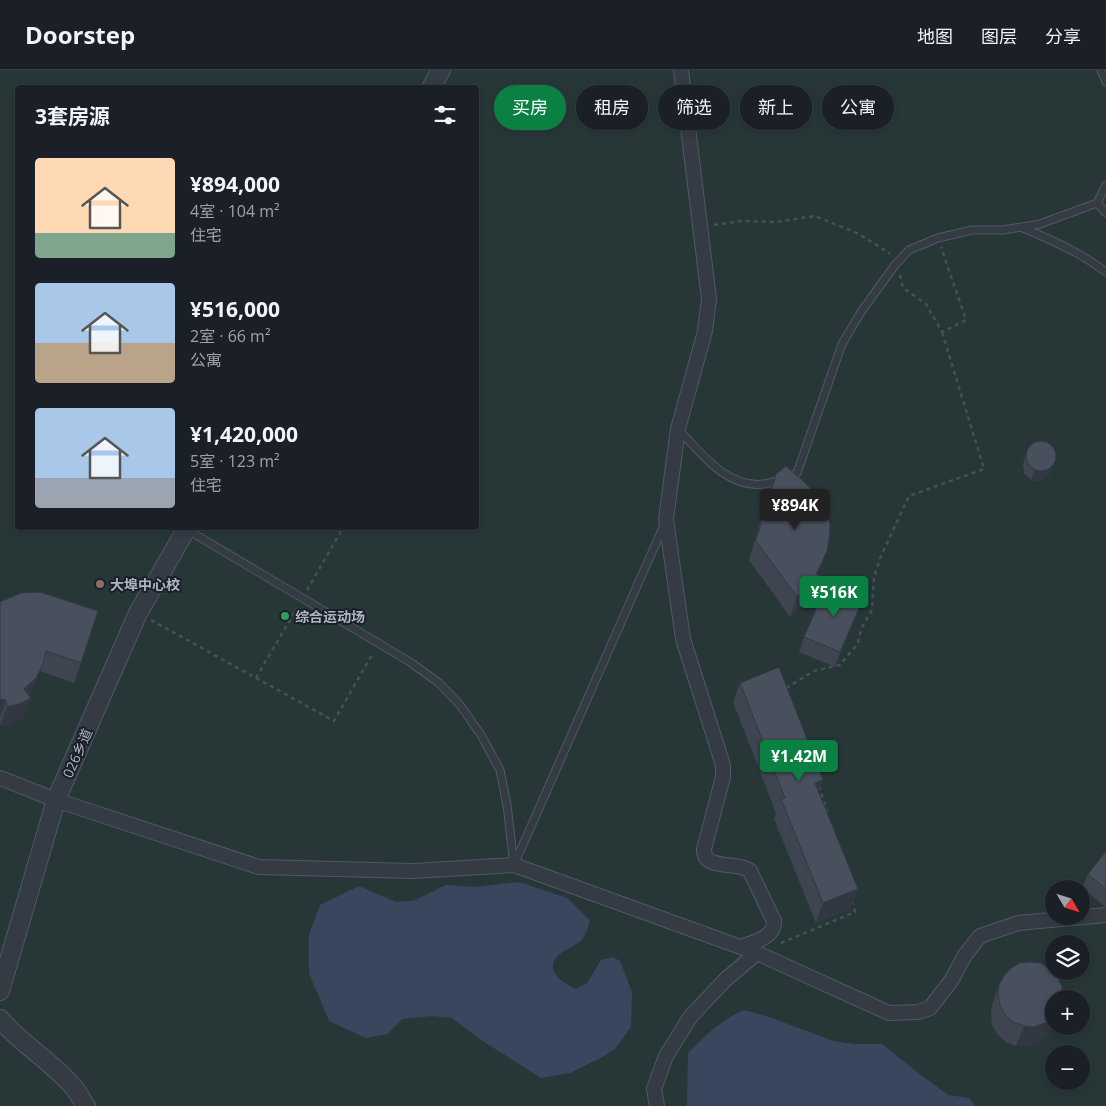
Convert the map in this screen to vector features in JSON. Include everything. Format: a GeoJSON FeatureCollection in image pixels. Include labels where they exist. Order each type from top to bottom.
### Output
{"type":"FeatureCollection","features":[{"type":"Feature","properties":{"kind":"street"},"geometry":{"type":"LineString","coordinates":[[432,85],[440,70]]}},
{"type":"Feature","properties":{"kind":"street"},"geometry":{"type":"LineString","coordinates":[[681,70],[709,299],[704,331],[678,429],[666,519],[683,640],[724,765],[723,777],[704,855],[707,860],[713,863],[744,867],[750,871],[774,921],[773,929],[767,936],[741,947]]}},
{"type":"Feature","properties":{"kind":"street","name":"026乡道"},"geometry":{"type":"LineString","coordinates":[[0,991],[56,800],[138,613],[185,530]]}},
{"type":"Feature","properties":{"kind":"street"},"geometry":{"type":"LineString","coordinates":[[0,778],[56,800],[259,867],[412,871],[514,865],[757,953],[889,1013],[918,1012],[930,1008],[951,981],[965,955],[980,936],[1018,922],[1106,915]]}},
{"type":"Feature","properties":{"kind":"street"},"geometry":{"type":"LineString","coordinates":[[657,1106],[654,1089],[666,1056],[691,1016],[726,979],[757,953]]}},
{"type":"Feature","properties":{"kind":"street"},"geometry":{"type":"LineString","coordinates":[[0,1019],[54,1068],[75,1090],[86,1106]]}},
{"type":"Feature","properties":{"kind":"lane"},"geometry":{"type":"LineString","coordinates":[[1101,70],[1106,82]]}},
{"type":"Feature","properties":{"kind":"lane"},"geometry":{"type":"LineString","coordinates":[[678,429],[712,465],[743,483],[763,484],[797,473],[842,344],[861,312],[909,250],[938,238],[972,230],[1003,230],[1040,224],[1097,203],[1106,185]]}},
{"type":"Feature","properties":{"kind":"lane"},"geometry":{"type":"LineString","coordinates":[[1097,203],[1106,213]]}},
{"type":"Feature","properties":{"kind":"lane"},"geometry":{"type":"LineString","coordinates":[[1021,227],[1061,244],[1106,272]]}},
{"type":"Feature","properties":{"kind":"lane"},"geometry":{"type":"LineString","coordinates":[[514,865],[666,519]]}},
{"type":"Feature","properties":{"kind":"lane"},"geometry":{"type":"LineString","coordinates":[[189,530],[378,642],[440,683],[481,735],[500,770],[507,805],[514,865]]}},
{"type":"Feature","properties":{"kind":"path"},"geometry":{"type":"LineString","coordinates":[[700,227],[741,221],[776,222],[815,216],[857,233],[888,252],[899,270],[903,288],[926,304],[942,332],[984,469],[909,496],[881,556],[874,577],[872,610],[860,629],[858,643],[840,664],[814,671],[781,691]]}},
{"type":"Feature","properties":{"kind":"path"},"geometry":{"type":"LineString","coordinates":[[938,238],[966,320],[942,332]]}},
{"type":"Feature","properties":{"kind":"path"},"geometry":{"type":"LineString","coordinates":[[138,613],[334,721],[378,642]]}},
{"type":"Feature","properties":{"kind":"path"},"geometry":{"type":"LineString","coordinates":[[818,780],[828,818]]}},
{"type":"Feature","properties":{"kind":"path"},"geometry":{"type":"LineString","coordinates":[[757,953],[855,912],[850,893]]}},
{"type":"Feature","properties":{"kind":"shaded area"},"geometry":{"type":"Polygon","coordinates":[[[0,70],[1106,70],[1106,1106],[0,1106],[0,70]]]}},
{"type":"Feature","properties":{"kind":"water"},"geometry":{"type":"Polygon","coordinates":[[[519,882],[567,898],[590,920],[583,938],[560,954],[554,962],[554,972],[561,980],[575,989],[587,983],[601,960],[613,957],[620,961],[632,992],[631,1027],[615,1049],[570,1073],[541,1078],[481,1040],[452,1018],[432,1016],[402,1019],[388,1034],[366,1038],[329,1021],[309,973],[309,934],[320,905],[359,886],[396,902],[413,901],[446,885],[475,887],[519,882]]]}},
{"type":"Feature","properties":{"kind":"water"},"geometry":{"type":"Polygon","coordinates":[[[744,1010],[769,1017],[833,1041],[855,1044],[882,1044],[948,1095],[969,1098],[975,1106],[687,1106],[688,1053],[721,1023],[744,1010]]]}},
{"type":"Feature","properties":{"kind":"building"},"geometry":{"type":"Polygon","coordinates":[[[1041,441],[1047,442],[1055,450],[1055,462],[1047,470],[1041,471],[1035,470],[1027,462],[1026,456],[1027,450],[1035,442],[1041,441]]]}},
{"type":"Feature","properties":{"kind":"building"},"geometry":{"type":"Polygon","coordinates":[[[786,466],[821,501],[830,523],[827,551],[816,574],[821,576],[797,597],[756,541],[776,474],[786,466]]]}},
{"type":"Feature","properties":{"kind":"building"},"geometry":{"type":"Polygon","coordinates":[[[827,584],[863,599],[840,652],[804,637],[827,584]]]}},
{"type":"Feature","properties":{"kind":"building"},"geometry":{"type":"Polygon","coordinates":[[[40,592],[98,611],[81,663],[46,651],[43,664],[36,678],[24,689],[31,698],[7,707],[6,700],[0,699],[0,602],[21,593],[40,592]]]}},
{"type":"Feature","properties":{"kind":"building"},"geometry":{"type":"Polygon","coordinates":[[[779,667],[823,780],[815,783],[858,889],[823,903],[781,799],[785,798],[740,683],[779,667]]]}},
{"type":"Feature","properties":{"kind":"building"},"geometry":{"type":"Polygon","coordinates":[[[1106,851],[1106,889],[1088,874],[1106,851]]]}},
{"type":"Feature","properties":{"kind":"building"},"geometry":{"type":"Polygon","coordinates":[[[1020,963],[1041,963],[1045,966],[1045,980],[1059,980],[1062,986],[1062,990],[1045,990],[1045,1023],[1034,1027],[1013,1022],[1005,1015],[1000,1005],[999,985],[1011,968],[1020,963]]]}},
{"type":"Feature","properties":{"kind":"place","name":"大埠中心校"},"geometry":{"type":"Point","coordinates":[100,584]}},
{"type":"Feature","properties":{"kind":"place","name":"综合运动场"},"geometry":{"type":"Point","coordinates":[285,616]}}]}
